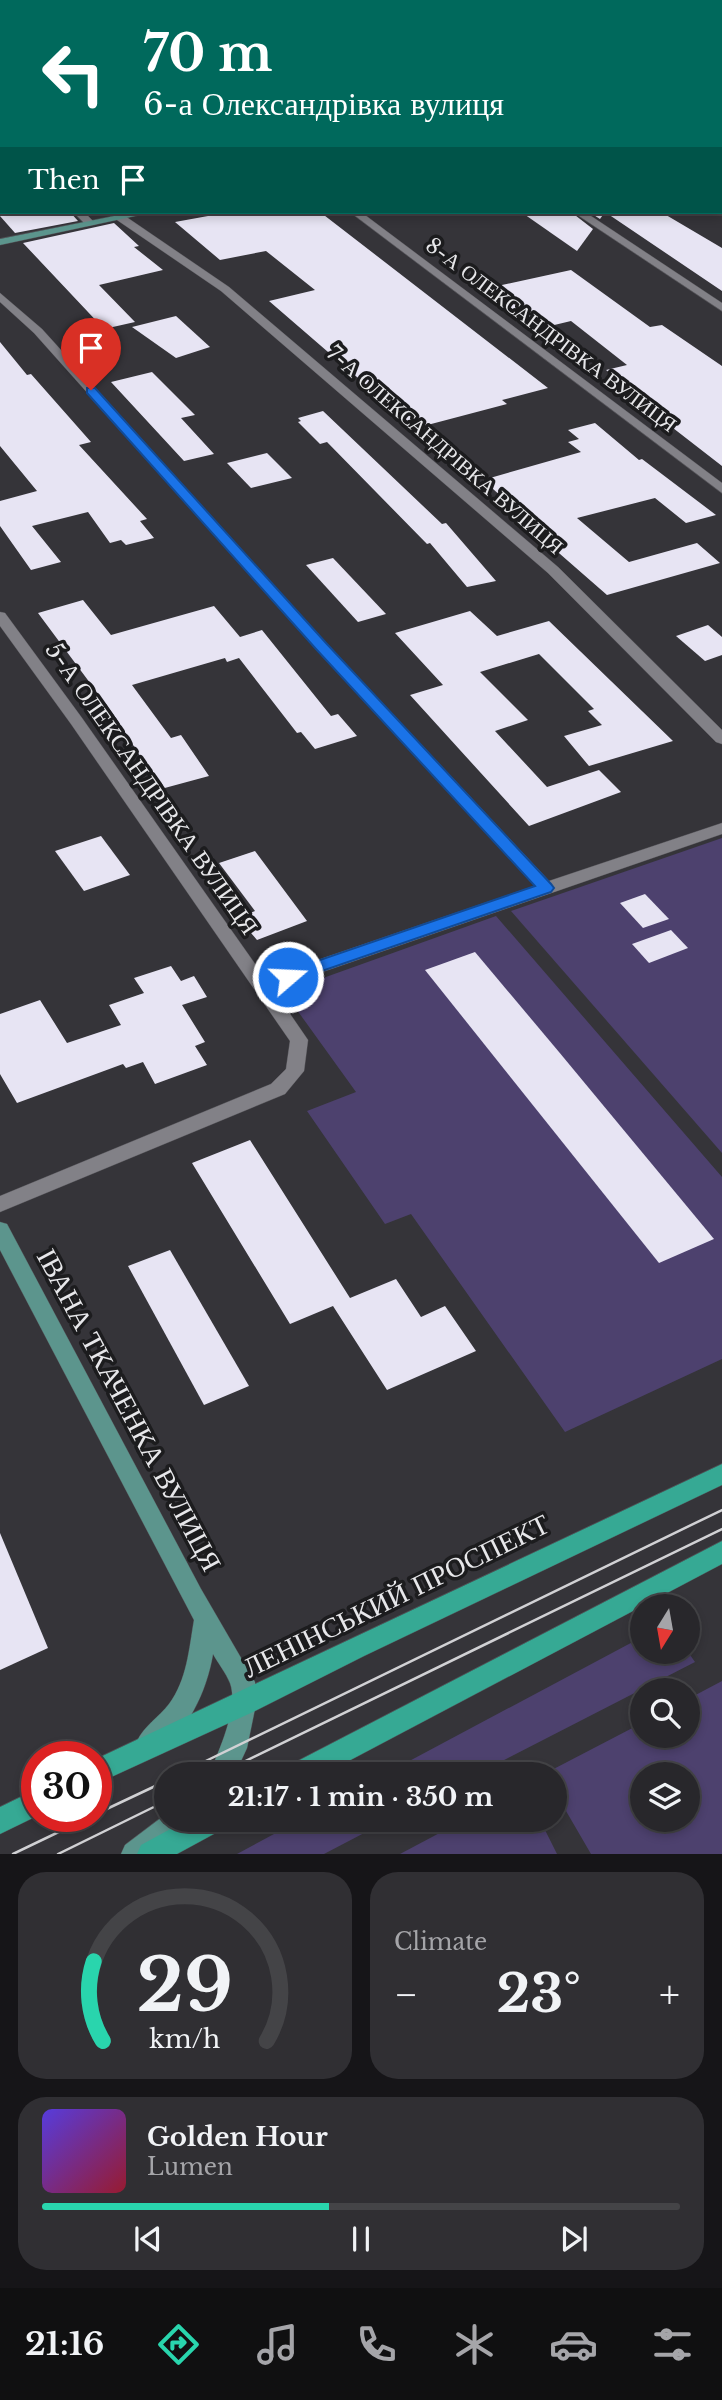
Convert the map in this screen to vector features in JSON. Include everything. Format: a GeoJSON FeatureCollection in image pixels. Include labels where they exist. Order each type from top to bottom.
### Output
{"type":"FeatureCollection","features":[{"type":"Feature","properties":{"kind":"main road"},"geometry":{"type":"LineString","coordinates":[[0,242],[140,214]]}},
{"type":"Feature","properties":{"kind":"main road","name":"ІВАНА ТКАЧЕНКА ВУЛИЦЯ"},"geometry":{"type":"LineString","coordinates":[[0,1230],[206,1618],[243,1682],[244,1704]]}},
{"type":"Feature","properties":{"kind":"main road","name":"ЛЕНІНСЬКИЙ ПРОСПЕКТ"},"geometry":{"type":"LineString","coordinates":[[112,1764],[244,1704],[355,1648],[722,1474]]}},
{"type":"Feature","properties":{"kind":"main road"},"geometry":{"type":"LineString","coordinates":[[322,1762],[722,1552]]}},
{"type":"Feature","properties":{"kind":"main road"},"geometry":{"type":"LineString","coordinates":[[137,1752],[171,1723],[192,1694],[206,1618]]}},
{"type":"Feature","properties":{"kind":"main road"},"geometry":{"type":"LineString","coordinates":[[228,1762],[234,1748],[244,1704]]}},
{"type":"Feature","properties":{"kind":"main road"},"geometry":{"type":"LineString","coordinates":[[0,1821],[21,1810]]}},
{"type":"Feature","properties":{"kind":"main road"},"geometry":{"type":"LineString","coordinates":[[134,1854],[164,1832]]}},
{"type":"Feature","properties":{"kind":"main road"},"geometry":{"type":"LineString","coordinates":[[150,1854],[191,1832]]}},
{"type":"Feature","properties":{"kind":"street"},"geometry":{"type":"LineString","coordinates":[[80,214],[91,224]]}},
{"type":"Feature","properties":{"kind":"street","name":"8-А ОЛЕКСАНДРІВКА ВУЛИЦЯ"},"geometry":{"type":"LineString","coordinates":[[358,214],[722,489]]}},
{"type":"Feature","properties":{"kind":"street"},"geometry":{"type":"LineString","coordinates":[[581,214],[722,308]]}},
{"type":"Feature","properties":{"kind":"street","name":"7-А ОЛЕКСАНДРІВКА ВУЛИЦЯ"},"geometry":{"type":"LineString","coordinates":[[121,218],[225,289],[553,570],[722,739]]}},
{"type":"Feature","properties":{"kind":"street"},"geometry":{"type":"LineString","coordinates":[[0,296],[38,331],[321,646],[546,888]]}},
{"type":"Feature","properties":{"kind":"street","name":"5-А ОЛЕКСАНДРІВКА ВУЛИЦЯ"},"geometry":{"type":"LineString","coordinates":[[0,616],[77,721],[299,1040],[295,1071],[278,1089],[0,1204]]}},
{"type":"Feature","properties":{"kind":"street"},"geometry":{"type":"LineString","coordinates":[[261,986],[722,828]]}},
{"type":"Feature","properties":{"kind":"shaded area"},"geometry":{"type":"Polygon","coordinates":[[[722,838],[722,1153],[511,911],[722,838]]]}},
{"type":"Feature","properties":{"kind":"shaded area"},"geometry":{"type":"Polygon","coordinates":[[[496,916],[722,1177],[722,1359],[565,1432],[411,1214],[385,1224],[307,1111],[356,1092],[284,992],[496,916]]]}},
{"type":"Feature","properties":{"kind":"shaded area"},"geometry":{"type":"Polygon","coordinates":[[[630,1643],[630,1664],[691,1664],[664,1678],[630,1678],[630,1695],[500,1762],[408,1762],[630,1643]]]}},
{"type":"Feature","properties":{"kind":"shaded area"},"geometry":{"type":"Polygon","coordinates":[[[722,1681],[722,1854],[591,1854],[567,1813],[567,1762],[630,1729],[630,1748],[700,1748],[700,1693],[722,1681]]]}},
{"type":"Feature","properties":{"kind":"shaded area"},"geometry":{"type":"Polygon","coordinates":[[[278,1832],[366,1832],[324,1854],[237,1854],[278,1832]]]}},
{"type":"Feature","properties":{"kind":"shaded area"},"geometry":{"type":"Polygon","coordinates":[[[441,1832],[546,1832],[557,1854],[400,1854],[441,1832]]]}},
{"type":"Feature","properties":{"kind":"building"},"geometry":{"type":"Polygon","coordinates":[[[72,214],[78,221],[15,233],[0,216],[72,214]]]}},
{"type":"Feature","properties":{"kind":"building"},"geometry":{"type":"Polygon","coordinates":[[[219,214],[323,214],[548,388],[502,400],[507,404],[416,428],[269,301],[315,290],[266,251],[220,260],[175,222],[219,214]]]}},
{"type":"Feature","properties":{"kind":"building"},"geometry":{"type":"Polygon","coordinates":[[[524,214],[574,214],[593,229],[577,251],[524,214]]]}},
{"type":"Feature","properties":{"kind":"building"},"geometry":{"type":"Polygon","coordinates":[[[608,214],[664,214],[722,248],[722,291],[608,214]]]}},
{"type":"Feature","properties":{"kind":"building"},"geometry":{"type":"Polygon","coordinates":[[[114,223],[139,246],[134,247],[163,270],[99,285],[135,322],[104,329],[23,243],[114,223]]]}},
{"type":"Feature","properties":{"kind":"building"},"geometry":{"type":"Polygon","coordinates":[[[571,270],[650,327],[662,325],[722,366],[722,466],[633,397],[640,396],[606,370],[627,365],[571,321],[546,327],[534,317],[529,323],[488,288],[571,270]]]}},
{"type":"Feature","properties":{"kind":"building"},"geometry":{"type":"Polygon","coordinates":[[[176,316],[210,347],[176,358],[132,327],[176,316]]]}},
{"type":"Feature","properties":{"kind":"building"},"geometry":{"type":"Polygon","coordinates":[[[0,342],[27,375],[31,374],[91,442],[79,445],[147,519],[140,521],[154,538],[126,545],[121,540],[110,543],[88,512],[32,526],[61,562],[31,570],[0,526],[0,501],[37,491],[0,446],[0,342]]]}},
{"type":"Feature","properties":{"kind":"building"},"geometry":{"type":"Polygon","coordinates":[[[152,372],[195,415],[181,418],[214,454],[184,461],[111,382],[152,372]]]}},
{"type":"Feature","properties":{"kind":"building"},"geometry":{"type":"Polygon","coordinates":[[[323,411],[442,524],[446,523],[496,581],[467,587],[430,543],[427,544],[327,442],[320,444],[298,422],[301,421],[298,418],[323,411]]]}},
{"type":"Feature","properties":{"kind":"building"},"geometry":{"type":"Polygon","coordinates":[[[595,423],[639,460],[642,459],[716,515],[686,523],[655,498],[577,518],[629,562],[697,543],[720,563],[607,595],[544,540],[549,539],[483,480],[581,452],[568,442],[579,439],[568,430],[595,423]]]}},
{"type":"Feature","properties":{"kind":"building"},"geometry":{"type":"Polygon","coordinates":[[[267,453],[292,478],[251,488],[227,463],[267,453]]]}},
{"type":"Feature","properties":{"kind":"building"},"geometry":{"type":"Polygon","coordinates":[[[333,558],[386,614],[358,622],[306,565],[333,558]]]}},
{"type":"Feature","properties":{"kind":"building"},"geometry":{"type":"Polygon","coordinates":[[[83,600],[111,635],[214,606],[240,637],[262,630],[331,716],[338,714],[357,736],[315,749],[301,732],[297,733],[239,658],[227,662],[225,658],[132,685],[171,738],[181,735],[209,776],[161,789],[116,718],[38,613],[83,600]]]}},
{"type":"Feature","properties":{"kind":"building"},"geometry":{"type":"Polygon","coordinates":[[[470,611],[497,636],[549,621],[673,741],[589,766],[564,736],[602,725],[588,711],[594,709],[539,654],[480,672],[528,720],[495,731],[547,787],[599,770],[621,792],[529,826],[410,695],[443,685],[395,633],[470,611]]]}},
{"type":"Feature","properties":{"kind":"building"},"geometry":{"type":"Polygon","coordinates":[[[708,625],[722,637],[722,655],[705,661],[676,636],[708,625]]]}},
{"type":"Feature","properties":{"kind":"building"},"geometry":{"type":"Polygon","coordinates":[[[101,836],[130,875],[84,891],[55,851],[101,836]]]}},
{"type":"Feature","properties":{"kind":"building"},"geometry":{"type":"Polygon","coordinates":[[[255,851],[307,921],[257,940],[238,918],[255,911],[219,863],[255,851]]]}},
{"type":"Feature","properties":{"kind":"building"},"geometry":{"type":"Polygon","coordinates":[[[645,894],[669,919],[643,928],[620,903],[645,894]]]}},
{"type":"Feature","properties":{"kind":"building"},"geometry":{"type":"Polygon","coordinates":[[[671,930],[688,948],[649,963],[632,944],[671,930]]]}},
{"type":"Feature","properties":{"kind":"building"},"geometry":{"type":"Polygon","coordinates":[[[475,952],[714,1239],[659,1263],[425,970],[475,952]]]}},
{"type":"Feature","properties":{"kind":"building"},"geometry":{"type":"Polygon","coordinates":[[[171,966],[181,981],[194,976],[207,997],[182,1005],[205,1042],[195,1046],[207,1065],[155,1084],[143,1062],[126,1068],[123,1064],[17,1103],[0,1074],[0,1014],[40,1000],[67,1043],[121,1025],[109,1005],[144,993],[134,978],[171,966]]]}},
{"type":"Feature","properties":{"kind":"building"},"geometry":{"type":"Polygon","coordinates":[[[250,1140],[350,1298],[396,1279],[421,1317],[445,1306],[476,1351],[387,1390],[333,1306],[290,1324],[192,1163],[250,1140]]]}},
{"type":"Feature","properties":{"kind":"building"},"geometry":{"type":"Polygon","coordinates":[[[170,1250],[249,1386],[204,1405],[128,1266],[170,1250]]]}},
{"type":"Feature","properties":{"kind":"building"},"geometry":{"type":"Polygon","coordinates":[[[0,1533],[48,1648],[0,1670],[0,1533]]]}},
{"type":"Feature","properties":{"kind":"tram line"},"geometry":{"type":"LineString","coordinates":[[204,1762],[722,1510]]}},
{"type":"Feature","properties":{"kind":"tram line"},"geometry":{"type":"LineString","coordinates":[[244,1762],[722,1529]]}},
{"type":"Feature","properties":{"kind":"tram line"},"geometry":{"type":"LineString","coordinates":[[112,1806],[154,1787]]}},
{"type":"Feature","properties":{"kind":"tram line"},"geometry":{"type":"LineString","coordinates":[[58,1854],[154,1807]]}},
{"type":"Feature","properties":{"kind":"tram line"},"geometry":{"type":"LineString","coordinates":[[13,1854],[59,1832]]}},
{"type":"Feature","properties":{"kind":"route"},"geometry":{"type":"LineString","coordinates":[[91,390],[321,646],[546,888],[288,977]]}}]}
